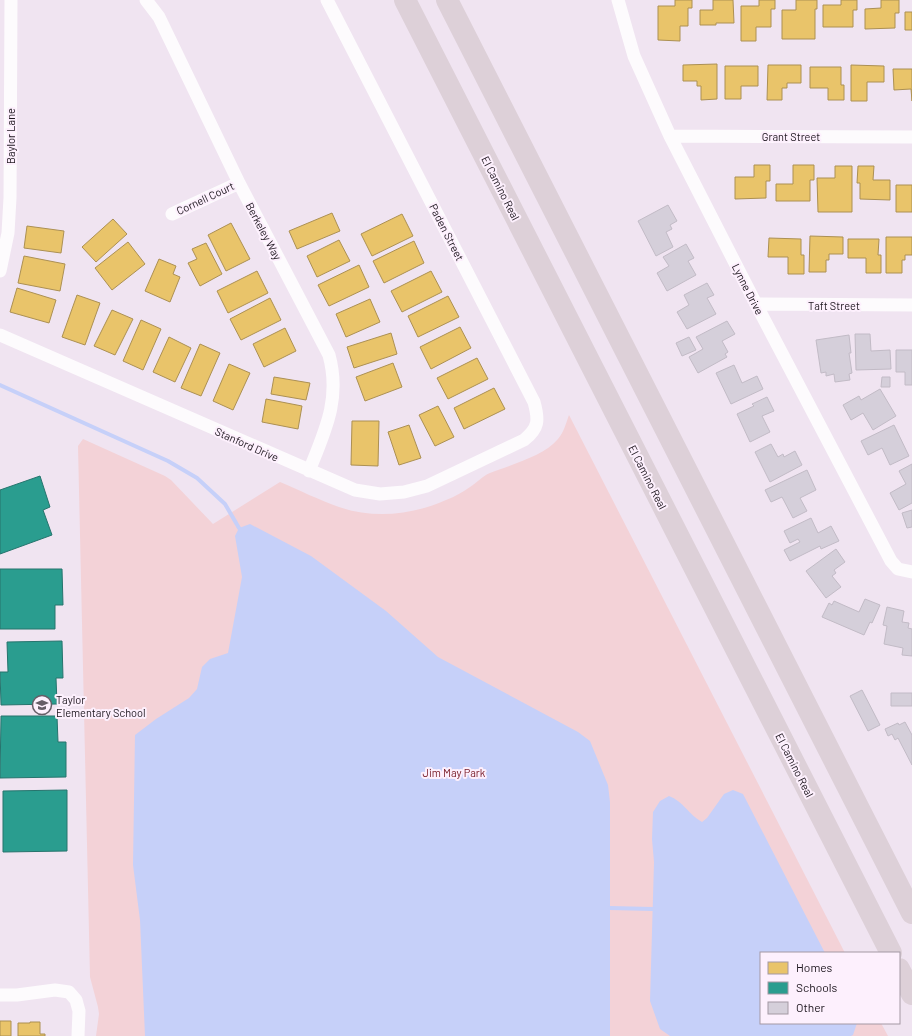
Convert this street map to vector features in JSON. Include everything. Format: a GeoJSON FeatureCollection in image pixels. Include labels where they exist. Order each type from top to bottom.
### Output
{"type":"FeatureCollection","features":[{"type":"Feature","properties":{"kind":"highway","name":"El Camino Real"},"geometry":{"type":"LineString","coordinates":[[405,0],[890,952]]}},
{"type":"Feature","properties":{"kind":"highway"},"geometry":{"type":"LineString","coordinates":[[447,0],[912,913]]}},
{"type":"Feature","properties":{"kind":"highway"},"geometry":{"type":"LineString","coordinates":[[900,971],[912,994]]}},
{"type":"Feature","properties":{"kind":"street","name":"Baylor Lane"},"geometry":{"type":"LineString","coordinates":[[0,271],[8,233],[10,198],[11,0]]}},
{"type":"Feature","properties":{"kind":"street","name":"Berkeley Way"},"geometry":{"type":"LineString","coordinates":[[146,0],[159,17],[239,183],[329,355],[333,370],[333,398],[330,414],[309,471]]}},
{"type":"Feature","properties":{"kind":"street","name":"Paden Street"},"geometry":{"type":"LineString","coordinates":[[327,0],[534,402],[537,413],[537,424],[531,434],[524,440],[499,451]]}},
{"type":"Feature","properties":{"kind":"street","name":"Lynne Drive"},"geometry":{"type":"LineString","coordinates":[[618,0],[634,56],[670,136],[756,304],[891,561],[898,569],[912,572]]}},
{"type":"Feature","properties":{"kind":"street","name":"Grant Street"},"geometry":{"type":"LineString","coordinates":[[670,136],[912,137]]}},
{"type":"Feature","properties":{"kind":"street","name":"Cornell Court"},"geometry":{"type":"LineString","coordinates":[[172,214],[239,183]]}},
{"type":"Feature","properties":{"kind":"street","name":"Taft Street"},"geometry":{"type":"LineString","coordinates":[[756,304],[912,305]]}},
{"type":"Feature","properties":{"kind":"street","name":"Stanford Drive"},"geometry":{"type":"LineString","coordinates":[[0,335],[355,490],[380,494],[404,492],[427,486],[499,451]]}},
{"type":"Feature","properties":{"kind":"street"},"geometry":{"type":"LineString","coordinates":[[0,995],[18,995],[55,990],[69,992],[76,1000],[79,1012],[78,1036]]}},
{"type":"Feature","properties":{"kind":"green space","name":"Jim May Park"},"geometry":{"type":"Polygon","coordinates":[[[569,415],[844,952],[760,952],[760,1024],[882,1024],[888,1036],[96,1036],[99,1014],[90,977],[78,446],[83,439],[165,476],[171,480],[213,524],[280,482],[352,511],[393,514],[420,509],[461,493],[487,474],[536,455],[552,445],[558,439],[565,427],[569,415]]]}},
{"type":"Feature","properties":{"kind":"water"},"geometry":{"type":"Polygon","coordinates":[[[250,524],[311,556],[386,611],[438,657],[578,732],[590,741],[608,785],[610,802],[610,1036],[145,1036],[140,920],[133,865],[135,735],[156,719],[189,698],[197,689],[202,667],[210,659],[228,653],[242,577],[235,536],[239,528],[250,524]]]}},
{"type":"Feature","properties":{"kind":"water"},"geometry":{"type":"Polygon","coordinates":[[[733,790],[743,794],[824,952],[760,952],[760,1024],[857,1024],[853,1035],[670,1036],[660,1029],[650,1001],[654,862],[652,839],[653,812],[660,801],[669,796],[678,801],[693,816],[702,822],[707,818],[724,794],[733,790]]]}},
{"type":"Feature","properties":{"kind":"building: Homes"},"geometry":{"type":"Polygon","coordinates":[[[675,0],[692,0],[692,8],[688,8],[688,26],[680,26],[680,41],[658,40],[658,6],[675,6],[675,0]]]}},
{"type":"Feature","properties":{"kind":"building: Homes"},"geometry":{"type":"Polygon","coordinates":[[[713,0],[733,0],[734,23],[700,25],[700,10],[713,10],[713,0]]]}},
{"type":"Feature","properties":{"kind":"building: Homes"},"geometry":{"type":"Polygon","coordinates":[[[759,0],[775,0],[775,9],[771,9],[771,27],[756,27],[756,41],[741,41],[741,6],[759,6],[759,0]]]}},
{"type":"Feature","properties":{"kind":"building: Homes"},"geometry":{"type":"Polygon","coordinates":[[[796,0],[817,0],[817,9],[815,9],[815,39],[782,39],[782,10],[796,10],[796,0]]]}},
{"type":"Feature","properties":{"kind":"building: Homes"},"geometry":{"type":"Polygon","coordinates":[[[841,0],[857,0],[857,10],[853,10],[853,27],[823,27],[823,5],[841,5],[841,0]]]}},
{"type":"Feature","properties":{"kind":"building: Homes"},"geometry":{"type":"Polygon","coordinates":[[[881,0],[899,0],[899,13],[895,13],[895,28],[865,29],[865,9],[881,8],[881,0]]]}},
{"type":"Feature","properties":{"kind":"building: Homes"},"geometry":{"type":"Polygon","coordinates":[[[905,12],[912,12],[912,30],[905,30],[905,12]]]}},
{"type":"Feature","properties":{"kind":"building: Homes"},"geometry":{"type":"Polygon","coordinates":[[[717,64],[717,99],[701,100],[701,86],[697,86],[697,81],[683,81],[683,65],[717,64]]]}},
{"type":"Feature","properties":{"kind":"building: Homes"},"geometry":{"type":"Polygon","coordinates":[[[768,65],[801,65],[801,83],[787,83],[787,88],[782,88],[782,100],[767,100],[768,65]]]}},
{"type":"Feature","properties":{"kind":"building: Homes"},"geometry":{"type":"Polygon","coordinates":[[[851,65],[884,66],[884,82],[867,82],[867,101],[851,101],[851,65]]]}},
{"type":"Feature","properties":{"kind":"building: Homes"},"geometry":{"type":"Polygon","coordinates":[[[725,66],[758,66],[758,86],[741,86],[741,99],[725,99],[725,66]]]}},
{"type":"Feature","properties":{"kind":"building: Homes"},"geometry":{"type":"Polygon","coordinates":[[[810,67],[841,67],[841,85],[844,85],[844,100],[828,100],[828,88],[810,88],[810,67]]]}},
{"type":"Feature","properties":{"kind":"building: Homes"},"geometry":{"type":"Polygon","coordinates":[[[893,69],[912,69],[912,101],[911,89],[894,90],[893,69]]]}},
{"type":"Feature","properties":{"kind":"building: Homes"},"geometry":{"type":"Polygon","coordinates":[[[754,165],[770,165],[770,181],[766,181],[766,198],[735,199],[735,177],[754,177],[754,165]]]}},
{"type":"Feature","properties":{"kind":"building: Homes"},"geometry":{"type":"Polygon","coordinates":[[[793,165],[814,165],[814,180],[810,180],[810,201],[776,201],[776,184],[793,184],[793,165]]]}},
{"type":"Feature","properties":{"kind":"building: Homes"},"geometry":{"type":"Polygon","coordinates":[[[835,166],[852,166],[852,212],[818,212],[817,178],[835,178],[835,166]]]}},
{"type":"Feature","properties":{"kind":"building: Homes"},"geometry":{"type":"Polygon","coordinates":[[[858,166],[874,166],[873,180],[890,180],[890,200],[860,199],[860,183],[857,183],[858,166]]]}},
{"type":"Feature","properties":{"kind":"building: Homes"},"geometry":{"type":"Polygon","coordinates":[[[896,185],[912,185],[912,212],[896,212],[896,185]]]}},
{"type":"Feature","properties":{"kind":"building: Homes"},"geometry":{"type":"Polygon","coordinates":[[[332,213],[340,231],[297,249],[289,231],[332,213]]]}},
{"type":"Feature","properties":{"kind":"building: Homes"},"geometry":{"type":"Polygon","coordinates":[[[402,214],[413,236],[372,256],[361,234],[402,214]]]}},
{"type":"Feature","properties":{"kind":"building: Homes"},"geometry":{"type":"Polygon","coordinates":[[[113,219],[127,234],[96,262],[82,247],[113,219]]]}},
{"type":"Feature","properties":{"kind":"building: Homes"},"geometry":{"type":"Polygon","coordinates":[[[231,223],[250,259],[226,271],[208,235],[231,223]]]}},
{"type":"Feature","properties":{"kind":"building: Homes"},"geometry":{"type":"Polygon","coordinates":[[[27,226],[64,231],[61,253],[24,248],[27,226]]]}},
{"type":"Feature","properties":{"kind":"building: Homes"},"geometry":{"type":"Polygon","coordinates":[[[810,236],[843,237],[843,254],[829,254],[829,260],[826,260],[826,272],[809,272],[810,236]]]}},
{"type":"Feature","properties":{"kind":"building: Homes"},"geometry":{"type":"Polygon","coordinates":[[[886,237],[912,237],[912,255],[905,255],[905,260],[902,260],[902,273],[886,273],[886,237]]]}},
{"type":"Feature","properties":{"kind":"building: Homes"},"geometry":{"type":"Polygon","coordinates":[[[769,238],[801,239],[801,255],[804,255],[804,274],[788,274],[788,257],[768,257],[769,238]]]}},
{"type":"Feature","properties":{"kind":"building: Homes"},"geometry":{"type":"Polygon","coordinates":[[[848,239],[879,239],[878,255],[881,255],[881,273],[866,273],[866,258],[848,258],[848,239]]]}},
{"type":"Feature","properties":{"kind":"building: Homes"},"geometry":{"type":"Polygon","coordinates":[[[339,240],[350,261],[317,277],[307,256],[339,240]]]}},
{"type":"Feature","properties":{"kind":"building: Homes"},"geometry":{"type":"Polygon","coordinates":[[[414,241],[424,263],[384,283],[373,261],[414,241]]]}},
{"type":"Feature","properties":{"kind":"building: Homes"},"geometry":{"type":"Polygon","coordinates":[[[128,242],[145,264],[112,290],[95,268],[128,242]]]}},
{"type":"Feature","properties":{"kind":"building: Homes"},"geometry":{"type":"Polygon","coordinates":[[[206,243],[222,274],[200,286],[188,263],[197,259],[192,249],[206,243]]]}},
{"type":"Feature","properties":{"kind":"building: Homes"},"geometry":{"type":"Polygon","coordinates":[[[24,256],[65,264],[60,291],[18,283],[24,256]]]}},
{"type":"Feature","properties":{"kind":"building: Homes"},"geometry":{"type":"Polygon","coordinates":[[[159,259],[176,266],[173,274],[180,277],[170,302],[145,291],[159,259]]]}},
{"type":"Feature","properties":{"kind":"building: Homes"},"geometry":{"type":"Polygon","coordinates":[[[359,265],[369,287],[329,306],[318,285],[359,265]]]}},
{"type":"Feature","properties":{"kind":"building: Homes"},"geometry":{"type":"Polygon","coordinates":[[[257,271],[268,293],[228,313],[217,291],[257,271]]]}},
{"type":"Feature","properties":{"kind":"building: Homes"},"geometry":{"type":"Polygon","coordinates":[[[431,271],[442,292],[402,312],[391,291],[431,271]]]}},
{"type":"Feature","properties":{"kind":"building: Homes"},"geometry":{"type":"Polygon","coordinates":[[[17,288],[56,300],[49,323],[10,312],[17,288]]]}},
{"type":"Feature","properties":{"kind":"building: Homes"},"geometry":{"type":"Polygon","coordinates":[[[77,295],[100,303],[85,345],[62,337],[77,295]]]}},
{"type":"Feature","properties":{"kind":"building: Homes"},"geometry":{"type":"Polygon","coordinates":[[[448,296],[459,317],[418,337],[408,316],[448,296]]]}},
{"type":"Feature","properties":{"kind":"building: Homes"},"geometry":{"type":"Polygon","coordinates":[[[270,298],[281,320],[241,340],[230,319],[270,298]]]}},
{"type":"Feature","properties":{"kind":"building: Homes"},"geometry":{"type":"Polygon","coordinates":[[[370,299],[380,322],[346,337],[336,314],[370,299]]]}},
{"type":"Feature","properties":{"kind":"building: Homes"},"geometry":{"type":"Polygon","coordinates":[[[112,310],[133,319],[115,355],[94,346],[112,310]]]}},
{"type":"Feature","properties":{"kind":"building: Homes"},"geometry":{"type":"Polygon","coordinates":[[[141,320],[161,329],[143,370],[123,361],[141,320]]]}},
{"type":"Feature","properties":{"kind":"building: Homes"},"geometry":{"type":"Polygon","coordinates":[[[460,327],[471,348],[431,369],[420,347],[460,327]]]}},
{"type":"Feature","properties":{"kind":"building: Homes"},"geometry":{"type":"Polygon","coordinates":[[[285,328],[296,351],[264,367],[253,344],[285,328]]]}},
{"type":"Feature","properties":{"kind":"building: Homes"},"geometry":{"type":"Polygon","coordinates":[[[391,333],[397,354],[354,368],[347,347],[391,333]]]}},
{"type":"Feature","properties":{"kind":"building: Homes"},"geometry":{"type":"Polygon","coordinates":[[[169,337],[191,348],[175,382],[153,372],[169,337]]]}},
{"type":"Feature","properties":{"kind":"building: Homes"},"geometry":{"type":"Polygon","coordinates":[[[200,344],[220,353],[201,396],[181,388],[200,344]]]}},
{"type":"Feature","properties":{"kind":"building: Homes"},"geometry":{"type":"Polygon","coordinates":[[[477,358],[488,379],[448,399],[437,378],[477,358]]]}},
{"type":"Feature","properties":{"kind":"building: Homes"},"geometry":{"type":"Polygon","coordinates":[[[393,363],[402,387],[365,401],[356,377],[393,363]]]}},
{"type":"Feature","properties":{"kind":"building: Homes"},"geometry":{"type":"Polygon","coordinates":[[[229,364],[250,373],[233,410],[213,401],[229,364]]]}},
{"type":"Feature","properties":{"kind":"building: Homes"},"geometry":{"type":"Polygon","coordinates":[[[274,377],[310,383],[306,400],[271,394],[274,377]]]}},
{"type":"Feature","properties":{"kind":"building: Homes"},"geometry":{"type":"Polygon","coordinates":[[[494,388],[505,409],[464,429],[454,408],[494,388]]]}},
{"type":"Feature","properties":{"kind":"building: Homes"},"geometry":{"type":"Polygon","coordinates":[[[266,399],[302,406],[298,429],[262,422],[266,399]]]}},
{"type":"Feature","properties":{"kind":"building: Homes"},"geometry":{"type":"Polygon","coordinates":[[[438,406],[454,437],[435,446],[419,415],[438,406]]]}},
{"type":"Feature","properties":{"kind":"building: Homes"},"geometry":{"type":"Polygon","coordinates":[[[352,421],[379,421],[378,466],[351,465],[352,421]]]}},
{"type":"Feature","properties":{"kind":"building: Homes"},"geometry":{"type":"Polygon","coordinates":[[[409,425],[421,458],[399,465],[388,432],[409,425]]]}},
{"type":"Feature","properties":{"kind":"building: Homes"},"geometry":{"type":"Polygon","coordinates":[[[0,1021],[11,1021],[11,1036],[0,1036],[0,1021]]]}},
{"type":"Feature","properties":{"kind":"building: Homes"},"geometry":{"type":"Polygon","coordinates":[[[40,1022],[40,1034],[45,1034],[45,1036],[18,1036],[18,1023],[40,1022]]]}},
{"type":"Feature","properties":{"kind":"building: Schools"},"geometry":{"type":"Polygon","coordinates":[[[40,476],[50,507],[43,510],[52,535],[0,554],[0,490],[40,476]]]}},
{"type":"Feature","properties":{"kind":"building: Schools"},"geometry":{"type":"Polygon","coordinates":[[[0,569],[62,569],[63,605],[55,605],[55,629],[0,629],[0,569]]]}},
{"type":"Feature","properties":{"kind":"building: Schools"},"geometry":{"type":"Polygon","coordinates":[[[62,641],[63,678],[56,678],[57,704],[1,705],[0,672],[8,672],[7,642],[62,641]]]}},
{"type":"Feature","properties":{"kind":"building: Schools"},"geometry":{"type":"Polygon","coordinates":[[[1,716],[57,716],[58,742],[66,742],[66,777],[0,778],[1,716]]]}},
{"type":"Feature","properties":{"kind":"building: Schools"},"geometry":{"type":"Polygon","coordinates":[[[67,790],[67,851],[3,852],[3,791],[67,790]]]}},
{"type":"Feature","properties":{"kind":"building: Other"},"geometry":{"type":"Polygon","coordinates":[[[668,205],[677,221],[670,225],[672,229],[666,232],[673,247],[656,256],[638,221],[668,205]]]}},
{"type":"Feature","properties":{"kind":"building: Other"},"geometry":{"type":"Polygon","coordinates":[[[686,244],[694,258],[688,261],[696,275],[667,291],[657,273],[669,266],[663,257],[686,244]]]}},
{"type":"Feature","properties":{"kind":"building: Other"},"geometry":{"type":"Polygon","coordinates":[[[707,283],[714,295],[707,298],[716,314],[687,329],[677,312],[689,305],[684,295],[707,283]]]}},
{"type":"Feature","properties":{"kind":"building: Other"},"geometry":{"type":"Polygon","coordinates":[[[727,321],[735,334],[722,341],[728,352],[725,354],[727,357],[698,373],[689,357],[703,349],[696,337],[727,321]]]}},
{"type":"Feature","properties":{"kind":"building: Other"},"geometry":{"type":"Polygon","coordinates":[[[855,334],[870,334],[871,351],[890,350],[891,369],[856,370],[855,334]]]}},
{"type":"Feature","properties":{"kind":"building: Other"},"geometry":{"type":"Polygon","coordinates":[[[849,335],[851,353],[849,353],[852,373],[849,374],[850,380],[835,382],[834,374],[826,376],[826,372],[821,373],[816,340],[849,335]]]}},
{"type":"Feature","properties":{"kind":"building: Other"},"geometry":{"type":"Polygon","coordinates":[[[689,337],[696,350],[682,356],[676,343],[689,337]]]}},
{"type":"Feature","properties":{"kind":"building: Other"},"geometry":{"type":"Polygon","coordinates":[[[896,350],[912,350],[912,385],[905,385],[905,372],[896,372],[896,350]]]}},
{"type":"Feature","properties":{"kind":"building: Other"},"geometry":{"type":"Polygon","coordinates":[[[734,365],[742,383],[757,376],[763,389],[731,404],[716,373],[734,365]]]}},
{"type":"Feature","properties":{"kind":"building: Other"},"geometry":{"type":"Polygon","coordinates":[[[882,377],[890,377],[890,387],[881,387],[882,377]]]}},
{"type":"Feature","properties":{"kind":"building: Other"},"geometry":{"type":"Polygon","coordinates":[[[880,389],[896,416],[873,430],[863,413],[851,420],[843,405],[859,396],[861,400],[880,389]]]}},
{"type":"Feature","properties":{"kind":"building: Other"},"geometry":{"type":"Polygon","coordinates":[[[767,397],[774,411],[762,416],[770,432],[750,442],[737,414],[754,406],[752,404],[767,397]]]}},
{"type":"Feature","properties":{"kind":"building: Other"},"geometry":{"type":"Polygon","coordinates":[[[894,425],[909,456],[890,465],[882,448],[868,455],[861,441],[894,425]]]}},
{"type":"Feature","properties":{"kind":"building: Other"},"geometry":{"type":"Polygon","coordinates":[[[771,444],[778,457],[783,454],[784,457],[795,451],[802,465],[770,482],[755,452],[771,444]]]}},
{"type":"Feature","properties":{"kind":"building: Other"},"geometry":{"type":"Polygon","coordinates":[[[912,464],[912,503],[899,510],[890,493],[906,484],[899,471],[912,464]]]}},
{"type":"Feature","properties":{"kind":"building: Other"},"geometry":{"type":"Polygon","coordinates":[[[807,470],[816,490],[800,498],[807,511],[793,518],[782,497],[771,502],[765,490],[807,470]]]}},
{"type":"Feature","properties":{"kind":"building: Other"},"geometry":{"type":"Polygon","coordinates":[[[912,510],[912,527],[907,528],[902,513],[912,510]]]}},
{"type":"Feature","properties":{"kind":"building: Other"},"geometry":{"type":"Polygon","coordinates":[[[811,518],[818,533],[831,526],[839,541],[821,549],[820,546],[790,561],[784,550],[800,542],[798,539],[790,543],[784,531],[811,518]]]}},
{"type":"Feature","properties":{"kind":"building: Other"},"geometry":{"type":"Polygon","coordinates":[[[836,549],[845,562],[834,570],[836,573],[832,576],[841,587],[826,598],[806,571],[836,549]]]}},
{"type":"Feature","properties":{"kind":"building: Other"},"geometry":{"type":"Polygon","coordinates":[[[865,599],[880,605],[872,623],[870,622],[864,635],[822,617],[829,603],[832,605],[834,601],[859,612],[865,599]]]}},
{"type":"Feature","properties":{"kind":"building: Other"},"geometry":{"type":"Polygon","coordinates":[[[887,607],[904,611],[902,622],[909,623],[908,628],[912,629],[912,656],[902,655],[903,648],[884,644],[887,626],[883,625],[887,607]]]}},
{"type":"Feature","properties":{"kind":"building: Other"},"geometry":{"type":"Polygon","coordinates":[[[862,690],[880,725],[868,731],[850,696],[862,690]]]}},
{"type":"Feature","properties":{"kind":"building: Other"},"geometry":{"type":"Polygon","coordinates":[[[891,693],[912,693],[912,706],[891,706],[891,693]]]}},
{"type":"Feature","properties":{"kind":"building: Other"},"geometry":{"type":"Polygon","coordinates":[[[905,722],[912,735],[912,765],[898,738],[895,740],[892,734],[888,736],[885,729],[898,723],[899,725],[905,722]]]}},
{"type":"Feature","properties":{"kind":"waterway"},"geometry":{"type":"LineString","coordinates":[[0,385],[168,461],[197,478],[225,504],[239,528]]}},
{"type":"Feature","properties":{"kind":"waterway"},"geometry":{"type":"LineString","coordinates":[[610,908],[653,909]]}},
{"type":"Feature","properties":{"kind":"place","name":"Taylor Elementary School"},"geometry":{"type":"Point","coordinates":[42,705]}}]}
